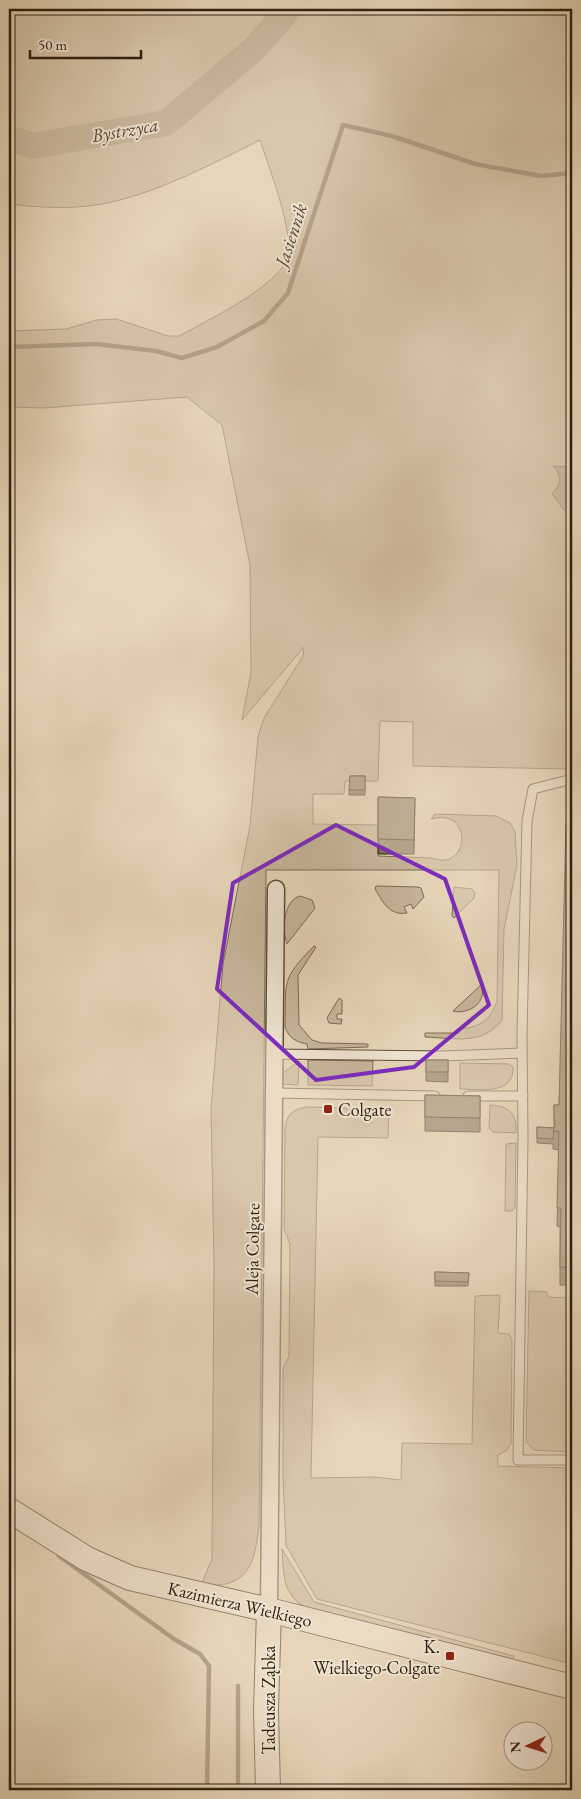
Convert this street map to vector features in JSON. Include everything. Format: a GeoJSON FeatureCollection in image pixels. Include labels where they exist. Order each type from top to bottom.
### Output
{"type":"FeatureCollection","features":[{"type":"Feature","properties":{"kind":"street","name":"Aleja Colgate"},"geometry":{"type":"LineString","coordinates":[[269,1610],[276,888]]}},
{"type":"Feature","properties":{"kind":"street","name":"Kazimierza Wielkiego"},"geometry":{"type":"LineString","coordinates":[[9,1510],[87,1559],[130,1578],[269,1610],[572,1686]]}},
{"type":"Feature","properties":{"kind":"street","name":"Tadeusza Ząbka"},"geometry":{"type":"LineString","coordinates":[[268,1790],[266,1711],[269,1610]]}},
{"type":"Feature","properties":{"kind":"lane"},"geometry":{"type":"LineString","coordinates":[[572,779],[533,789],[527,821],[522,1053],[518,1460],[572,1460]]}},
{"type":"Feature","properties":{"kind":"lane"},"geometry":{"type":"LineString","coordinates":[[274,1054],[443,1056],[522,1053]]}},
{"type":"Feature","properties":{"kind":"lane"},"geometry":{"type":"LineString","coordinates":[[274,1093],[442,1096]]}},
{"type":"Feature","properties":{"kind":"lane"},"geometry":{"type":"LineString","coordinates":[[460,1096],[523,1096]]}},
{"type":"Feature","properties":{"kind":"highlighted area"},"geometry":{"type":"Polygon","coordinates":[[[336,825],[445,879],[489,1005],[414,1067],[316,1080],[217,989],[233,883],[336,825]]]}},
{"type":"Feature","properties":{"kind":"shaded area"},"geometry":{"type":"Polygon","coordinates":[[[9,9],[572,9],[572,769],[413,766],[413,722],[380,721],[378,781],[345,781],[344,794],[313,794],[313,824],[378,825],[378,856],[444,860],[454,857],[460,849],[462,840],[460,830],[455,822],[445,818],[431,819],[435,814],[496,816],[510,823],[515,831],[517,865],[504,929],[502,1020],[486,1034],[477,1037],[457,1039],[425,1037],[425,1033],[459,1033],[459,1029],[473,1027],[483,1022],[494,1008],[497,1001],[499,870],[266,870],[259,1524],[255,1551],[246,1571],[239,1578],[229,1583],[217,1585],[201,1585],[212,1559],[214,1264],[211,1109],[223,964],[250,826],[258,737],[264,718],[303,656],[304,647],[242,720],[251,672],[250,565],[222,425],[187,397],[43,408],[9,407],[9,331],[66,329],[97,320],[116,319],[168,336],[179,336],[256,292],[270,281],[281,270],[287,259],[289,248],[288,234],[280,200],[260,140],[206,167],[150,191],[112,202],[61,208],[9,204],[9,9]]]}},
{"type":"Feature","properties":{"kind":"shaded area"},"geometry":{"type":"Polygon","coordinates":[[[553,466],[572,467],[572,512],[564,510],[552,494],[560,480],[553,466]]]}},
{"type":"Feature","properties":{"kind":"shaded area"},"geometry":{"type":"Polygon","coordinates":[[[376,886],[418,887],[421,888],[424,897],[413,909],[411,904],[404,907],[407,913],[396,912],[387,907],[375,889],[376,886]]]}},
{"type":"Feature","properties":{"kind":"shaded area"},"geometry":{"type":"Polygon","coordinates":[[[454,887],[472,889],[475,893],[474,898],[454,918],[452,916],[454,887]]]}},
{"type":"Feature","properties":{"kind":"shaded area"},"geometry":{"type":"Polygon","coordinates":[[[300,896],[312,900],[315,908],[287,944],[285,938],[285,917],[290,904],[300,896]]]}},
{"type":"Feature","properties":{"kind":"shaded area"},"geometry":{"type":"Polygon","coordinates":[[[314,946],[316,947],[298,975],[299,1025],[312,1040],[322,1043],[368,1044],[368,1047],[308,1049],[307,1044],[293,1039],[287,1031],[285,1027],[285,999],[288,982],[296,966],[314,946]]]}},
{"type":"Feature","properties":{"kind":"shaded area"},"geometry":{"type":"Polygon","coordinates":[[[481,985],[482,997],[476,1006],[465,1011],[453,1011],[481,985]]]}},
{"type":"Feature","properties":{"kind":"shaded area"},"geometry":{"type":"Polygon","coordinates":[[[339,998],[342,1000],[342,1014],[337,1014],[337,1019],[342,1019],[341,1024],[329,1023],[327,1018],[339,998]]]}},
{"type":"Feature","properties":{"kind":"shaded area"},"geometry":{"type":"Polygon","coordinates":[[[308,1060],[373,1061],[372,1086],[308,1085],[308,1060]]]}},
{"type":"Feature","properties":{"kind":"shaded area"},"geometry":{"type":"Polygon","coordinates":[[[299,1061],[298,1085],[281,1084],[283,1073],[299,1061]]]}},
{"type":"Feature","properties":{"kind":"shaded area"},"geometry":{"type":"Polygon","coordinates":[[[460,1063],[509,1064],[513,1067],[512,1076],[508,1083],[494,1089],[460,1089],[460,1063]]]}},
{"type":"Feature","properties":{"kind":"shaded area"},"geometry":{"type":"Polygon","coordinates":[[[490,1105],[502,1107],[511,1112],[515,1120],[516,1133],[493,1132],[489,1128],[490,1105]]]}},
{"type":"Feature","properties":{"kind":"shaded area"},"geometry":{"type":"Polygon","coordinates":[[[307,1107],[381,1109],[389,1115],[388,1138],[318,1137],[311,1478],[374,1477],[401,1480],[402,1443],[472,1444],[475,1296],[500,1296],[498,1333],[509,1334],[512,1340],[511,1444],[506,1451],[498,1455],[498,1466],[572,1468],[572,1664],[317,1599],[286,1545],[283,1476],[283,1369],[289,1356],[290,1244],[284,1229],[285,1128],[287,1119],[292,1113],[307,1107]]]}},
{"type":"Feature","properties":{"kind":"shaded area"},"geometry":{"type":"Polygon","coordinates":[[[516,1143],[515,1208],[512,1211],[505,1211],[506,1144],[516,1143]]]}},
{"type":"Feature","properties":{"kind":"shaded area"},"geometry":{"type":"Polygon","coordinates":[[[529,1291],[547,1292],[548,1297],[571,1298],[572,1452],[534,1450],[526,1442],[529,1291]]]}},
{"type":"Feature","properties":{"kind":"shaded area"},"geometry":{"type":"Polygon","coordinates":[[[282,1549],[314,1602],[514,1656],[513,1662],[309,1610],[300,1604],[289,1591],[284,1577],[282,1549]]]}},
{"type":"Feature","properties":{"kind":"building"},"geometry":{"type":"Polygon","coordinates":[[[350,776],[365,776],[365,790],[349,790],[350,776]]]}},
{"type":"Feature","properties":{"kind":"building"},"geometry":{"type":"Polygon","coordinates":[[[378,797],[415,798],[414,840],[378,839],[378,797]]]}},
{"type":"Feature","properties":{"kind":"building"},"geometry":{"type":"Polygon","coordinates":[[[566,822],[572,822],[572,1267],[560,1267],[561,1208],[557,1208],[559,1131],[553,1131],[555,1125],[554,1105],[559,1105],[566,822]]]}},
{"type":"Feature","properties":{"kind":"building"},"geometry":{"type":"Polygon","coordinates":[[[426,1060],[448,1060],[448,1072],[426,1072],[426,1060]]]}},
{"type":"Feature","properties":{"kind":"building"},"geometry":{"type":"Polygon","coordinates":[[[425,1095],[480,1096],[480,1118],[425,1117],[425,1095]]]}},
{"type":"Feature","properties":{"kind":"building"},"geometry":{"type":"Polygon","coordinates":[[[537,1127],[554,1128],[553,1139],[537,1138],[537,1127]]]}},
{"type":"Feature","properties":{"kind":"building"},"geometry":{"type":"Polygon","coordinates":[[[435,1272],[469,1273],[468,1282],[435,1281],[435,1272]]]}},
{"type":"Feature","properties":{"kind":"waterway","name":"Bystrzyca"},"geometry":{"type":"LineString","coordinates":[[9,138],[33,146],[166,123],[254,49],[289,9]]}},
{"type":"Feature","properties":{"kind":"waterway","name":"Jasiennik"},"geometry":{"type":"LineString","coordinates":[[9,347],[96,344],[156,351],[182,358],[217,347],[264,321],[288,293],[343,125],[392,136],[475,164],[541,176],[572,173]]}},
{"type":"Feature","properties":{"kind":"waterway"},"geometry":{"type":"LineString","coordinates":[[59,1556],[174,1639],[200,1654],[209,1666],[207,1790]]}},
{"type":"Feature","properties":{"kind":"waterway"},"geometry":{"type":"LineString","coordinates":[[238,1686],[238,1790]]}},
{"type":"Feature","properties":{"kind":"place","name":"Colgate"},"geometry":{"type":"Point","coordinates":[328,1109]}},
{"type":"Feature","properties":{"kind":"place","name":"K. Wielkiego-Colgate"},"geometry":{"type":"Point","coordinates":[450,1656]}}]}
